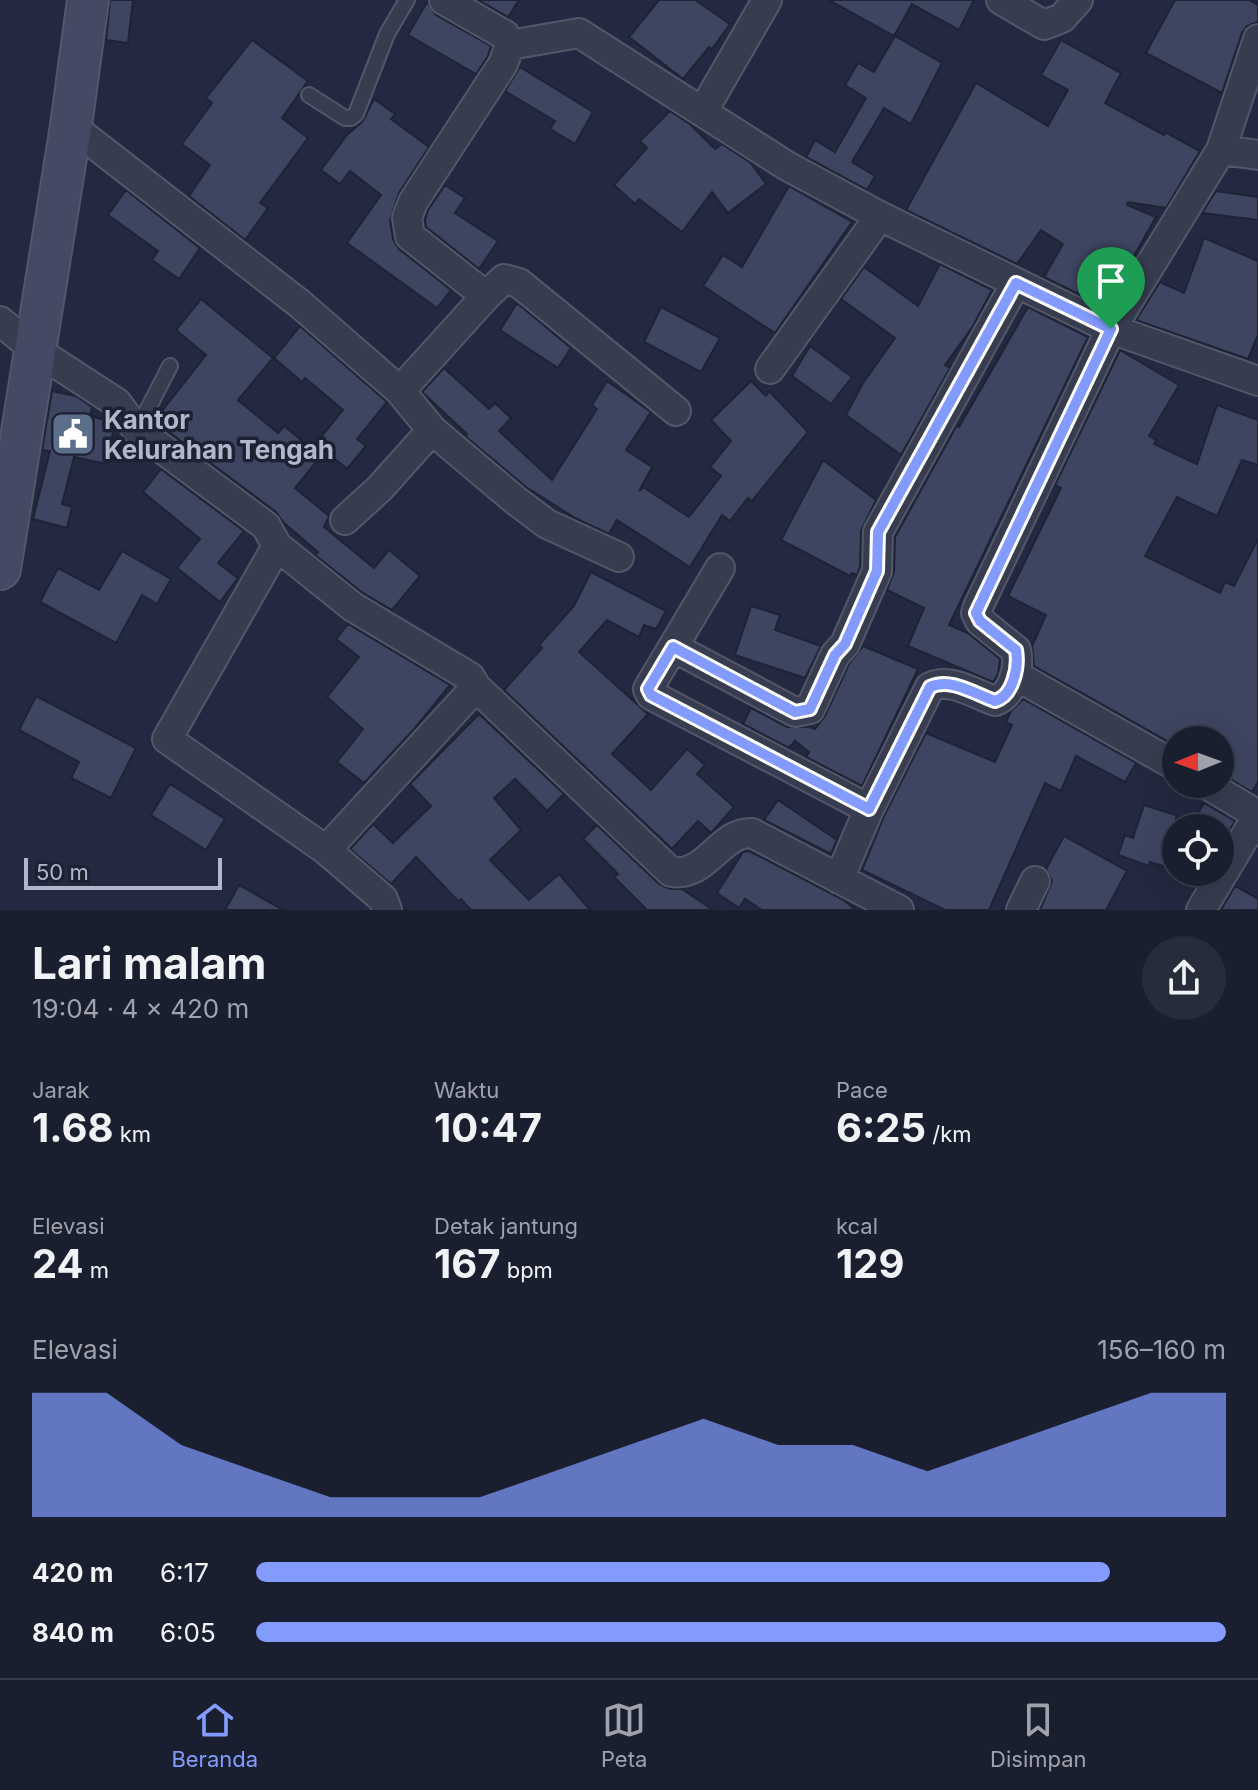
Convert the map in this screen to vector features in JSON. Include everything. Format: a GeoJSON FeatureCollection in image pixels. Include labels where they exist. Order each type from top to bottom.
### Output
{"type":"FeatureCollection","features":[{"type":"Feature","properties":{"kind":"main road"},"geometry":{"type":"LineString","coordinates":[[1,560],[71,126],[88,0]]}},
{"type":"Feature","properties":{"kind":"street"},"geometry":{"type":"LineString","coordinates":[[444,0],[505,35],[510,45],[503,64],[413,202],[407,218],[410,236],[486,296]]}},
{"type":"Feature","properties":{"kind":"street"},"geometry":{"type":"LineString","coordinates":[[703,111],[767,0]]}},
{"type":"Feature","properties":{"kind":"street"},"geometry":{"type":"LineString","coordinates":[[1001,0],[1044,25],[1062,18],[1078,0]]}},
{"type":"Feature","properties":{"kind":"street"},"geometry":{"type":"LineString","coordinates":[[510,45],[579,33],[787,166],[880,216],[1111,329],[1258,381]]}},
{"type":"Feature","properties":{"kind":"street"},"geometry":{"type":"LineString","coordinates":[[839,879],[869,809],[930,687],[948,683],[995,701],[1005,696],[1015,675],[1016,650],[980,621],[976,613],[1111,329],[1221,150],[1258,39]]}},
{"type":"Feature","properties":{"kind":"street"},"geometry":{"type":"LineString","coordinates":[[71,126],[300,304],[400,391],[432,430],[547,524],[619,557]]}},
{"type":"Feature","properties":{"kind":"street"},"geometry":{"type":"LineString","coordinates":[[1221,150],[1258,155]]}},
{"type":"Feature","properties":{"kind":"street"},"geometry":{"type":"LineString","coordinates":[[770,369],[880,216]]}},
{"type":"Feature","properties":{"kind":"street"},"geometry":{"type":"LineString","coordinates":[[400,391],[504,279],[519,283],[676,411]]}},
{"type":"Feature","properties":{"kind":"street"},"geometry":{"type":"LineString","coordinates":[[673,647],[795,712],[810,709],[835,655],[845,644],[877,571],[878,532],[1016,283]]}},
{"type":"Feature","properties":{"kind":"street"},"geometry":{"type":"LineString","coordinates":[[0,321],[34,349],[117,403],[137,430],[266,526],[277,546],[353,607],[470,677],[476,687],[671,872],[684,874],[693,870],[736,836],[752,833],[899,910]]}},
{"type":"Feature","properties":{"kind":"street"},"geometry":{"type":"LineString","coordinates":[[345,520],[380,488],[432,430]]}},
{"type":"Feature","properties":{"kind":"street"},"geometry":{"type":"LineString","coordinates":[[277,546],[167,739],[326,850],[383,899],[387,910]]}},
{"type":"Feature","properties":{"kind":"street"},"geometry":{"type":"LineString","coordinates":[[720,568],[648,689],[651,695],[869,809]]}},
{"type":"Feature","properties":{"kind":"street"},"geometry":{"type":"LineString","coordinates":[[1015,675],[1162,758]]}},
{"type":"Feature","properties":{"kind":"street"},"geometry":{"type":"LineString","coordinates":[[326,850],[476,687]]}},
{"type":"Feature","properties":{"kind":"street"},"geometry":{"type":"LineString","coordinates":[[1201,910],[1258,815],[1229,798]]}},
{"type":"Feature","properties":{"kind":"street"},"geometry":{"type":"LineString","coordinates":[[1021,910],[1035,881]]}},
{"type":"Feature","properties":{"kind":"lane"},"geometry":{"type":"LineString","coordinates":[[309,95],[345,118],[356,114],[387,34],[407,0]]}},
{"type":"Feature","properties":{"kind":"lane"},"geometry":{"type":"LineString","coordinates":[[137,430],[170,366]]}},
{"type":"Feature","properties":{"kind":"building"},"geometry":{"type":"Polygon","coordinates":[[[110,0],[133,0],[128,43],[106,40],[110,0]]]}},
{"type":"Feature","properties":{"kind":"building"},"geometry":{"type":"Polygon","coordinates":[[[478,0],[519,0],[508,17],[478,0]]]}},
{"type":"Feature","properties":{"kind":"building"},"geometry":{"type":"Polygon","coordinates":[[[659,0],[695,0],[730,24],[712,49],[709,47],[683,79],[629,37],[659,0]]]}},
{"type":"Feature","properties":{"kind":"building"},"geometry":{"type":"Polygon","coordinates":[[[829,0],[974,0],[959,30],[912,4],[894,36],[829,0]]]}},
{"type":"Feature","properties":{"kind":"building"},"geometry":{"type":"Polygon","coordinates":[[[1175,0],[1249,0],[1258,5],[1258,22],[1247,26],[1242,33],[1222,93],[1146,53],[1175,0]]]}},
{"type":"Feature","properties":{"kind":"building"},"geometry":{"type":"Polygon","coordinates":[[[427,2],[436,15],[491,46],[476,74],[408,35],[427,2]]]}},
{"type":"Feature","properties":{"kind":"building"},"geometry":{"type":"Polygon","coordinates":[[[895,36],[942,63],[911,124],[884,108],[852,162],[875,176],[867,190],[806,157],[815,140],[835,152],[866,98],[845,85],[858,63],[874,72],[895,36]]]}},
{"type":"Feature","properties":{"kind":"building"},"geometry":{"type":"Polygon","coordinates":[[[252,40],[308,81],[282,118],[308,138],[260,203],[268,208],[245,240],[189,196],[210,165],[182,144],[212,103],[206,98],[252,40]]]}},
{"type":"Feature","properties":{"kind":"building"},"geometry":{"type":"Polygon","coordinates":[[[1061,40],[1121,73],[1105,103],[1200,151],[1166,208],[1128,202],[1127,205],[1156,217],[1105,307],[1044,277],[1063,244],[1041,230],[1017,264],[906,210],[976,83],[1048,126],[1068,90],[1041,75],[1061,40]]]}},
{"type":"Feature","properties":{"kind":"building"},"geometry":{"type":"Polygon","coordinates":[[[520,67],[593,112],[575,144],[550,129],[555,121],[505,91],[520,67]]]}},
{"type":"Feature","properties":{"kind":"building"},"geometry":{"type":"Polygon","coordinates":[[[374,99],[395,114],[391,119],[429,147],[399,193],[390,221],[393,239],[399,249],[451,290],[437,308],[347,243],[381,195],[350,171],[340,184],[321,170],[347,135],[363,121],[374,99]]]}},
{"type":"Feature","properties":{"kind":"building"},"geometry":{"type":"Polygon","coordinates":[[[670,111],[691,125],[715,149],[722,144],[751,163],[766,184],[728,213],[712,192],[682,232],[639,199],[635,204],[614,185],[647,148],[640,141],[670,111]]]}},
{"type":"Feature","properties":{"kind":"building"},"geometry":{"type":"Polygon","coordinates":[[[445,185],[465,198],[455,213],[498,241],[479,269],[426,227],[428,210],[445,185]]]}},
{"type":"Feature","properties":{"kind":"building"},"geometry":{"type":"Polygon","coordinates":[[[789,186],[852,222],[775,333],[703,286],[723,255],[742,267],[789,186]]]}},
{"type":"Feature","properties":{"kind":"building"},"geometry":{"type":"Polygon","coordinates":[[[126,190],[200,248],[179,279],[152,260],[158,251],[108,215],[126,190]]]}},
{"type":"Feature","properties":{"kind":"building"},"geometry":{"type":"Polygon","coordinates":[[[1216,191],[1258,197],[1258,220],[1202,213],[1216,191]]]}},
{"type":"Feature","properties":{"kind":"building"},"geometry":{"type":"Polygon","coordinates":[[[1204,238],[1258,261],[1258,335],[1248,359],[1136,320],[1160,282],[1184,293],[1204,238]]]}},
{"type":"Feature","properties":{"kind":"building"},"geometry":{"type":"Polygon","coordinates":[[[940,264],[992,290],[973,326],[945,365],[950,368],[901,455],[846,415],[863,383],[895,338],[841,299],[864,267],[918,306],[940,264]]]}},
{"type":"Feature","properties":{"kind":"building"},"geometry":{"type":"Polygon","coordinates":[[[201,299],[273,358],[238,400],[278,433],[284,426],[321,456],[295,488],[329,516],[324,527],[374,568],[389,550],[420,576],[392,610],[363,593],[315,555],[318,552],[284,523],[276,512],[154,421],[206,355],[176,330],[201,299]]]}},
{"type":"Feature","properties":{"kind":"building"},"geometry":{"type":"Polygon","coordinates":[[[517,303],[571,348],[558,368],[500,330],[517,303]]]}},
{"type":"Feature","properties":{"kind":"building"},"geometry":{"type":"Polygon","coordinates":[[[661,307],[720,338],[701,372],[644,342],[661,307]]]}},
{"type":"Feature","properties":{"kind":"building"},"geometry":{"type":"Polygon","coordinates":[[[1028,307],[1088,337],[949,625],[968,633],[1000,659],[998,674],[993,682],[908,646],[924,608],[887,590],[894,572],[895,537],[1028,307]]]}},
{"type":"Feature","properties":{"kind":"building"},"geometry":{"type":"Polygon","coordinates":[[[300,326],[387,402],[357,439],[366,446],[347,469],[316,443],[343,410],[305,378],[302,382],[274,358],[300,326]]]}},
{"type":"Feature","properties":{"kind":"building"},"geometry":{"type":"Polygon","coordinates":[[[810,346],[852,377],[831,404],[792,376],[810,346]]]}},
{"type":"Feature","properties":{"kind":"building"},"geometry":{"type":"Polygon","coordinates":[[[1120,350],[1179,385],[1149,436],[1156,440],[1154,444],[1197,464],[1217,405],[1258,420],[1258,465],[1242,460],[1217,516],[1177,497],[1145,556],[1220,593],[1225,582],[1234,586],[1258,539],[1258,782],[1252,792],[1234,781],[1234,726],[1162,726],[1162,738],[1034,666],[1032,646],[1046,615],[1008,596],[1061,488],[1055,485],[1120,350]]]}},
{"type":"Feature","properties":{"kind":"building"},"geometry":{"type":"Polygon","coordinates":[[[444,368],[489,409],[495,403],[511,418],[499,431],[552,480],[597,409],[592,405],[607,381],[651,412],[626,450],[652,467],[639,491],[643,487],[689,517],[721,476],[710,467],[731,441],[711,420],[751,381],[766,396],[769,391],[808,432],[752,501],[748,498],[730,521],[722,515],[690,567],[617,520],[609,534],[575,518],[526,487],[465,436],[467,434],[422,392],[444,368]]]}},
{"type":"Feature","properties":{"kind":"building","name":"Kantor Kelurahan Tengah"},"geometry":{"type":"Polygon","coordinates":[[[52,391],[76,396],[92,407],[90,416],[109,421],[114,427],[106,464],[74,457],[62,504],[72,507],[67,528],[33,519],[50,451],[42,450],[52,391]]]}},
{"type":"Feature","properties":{"kind":"building"},"geometry":{"type":"Polygon","coordinates":[[[823,460],[876,500],[861,531],[857,575],[852,573],[850,576],[781,540],[823,460]]]}},
{"type":"Feature","properties":{"kind":"building"},"geometry":{"type":"Polygon","coordinates":[[[161,469],[244,531],[218,563],[238,578],[220,602],[177,568],[200,539],[143,492],[161,469]]]}},
{"type":"Feature","properties":{"kind":"building"},"geometry":{"type":"Polygon","coordinates":[[[122,551],[171,579],[157,604],[142,595],[116,643],[40,602],[58,568],[99,590],[122,551]]]}},
{"type":"Feature","properties":{"kind":"building"},"geometry":{"type":"Polygon","coordinates":[[[591,572],[666,611],[656,629],[644,625],[639,637],[607,620],[579,652],[648,714],[612,754],[651,790],[687,749],[705,765],[697,774],[734,807],[711,833],[698,821],[672,849],[504,690],[574,606],[591,572]]]}},
{"type":"Feature","properties":{"kind":"building"},"geometry":{"type":"Polygon","coordinates":[[[751,606],[780,615],[775,630],[821,646],[805,678],[735,655],[751,606]]]}},
{"type":"Feature","properties":{"kind":"building"},"geometry":{"type":"Polygon","coordinates":[[[348,624],[450,685],[364,783],[337,762],[363,729],[327,697],[359,657],[336,639],[348,624]]]}},
{"type":"Feature","properties":{"kind":"building"},"geometry":{"type":"Polygon","coordinates":[[[863,646],[918,669],[862,786],[806,757],[809,752],[795,741],[789,748],[743,724],[751,708],[787,727],[815,729],[825,716],[849,664],[863,646]]]}},
{"type":"Feature","properties":{"kind":"building"},"geometry":{"type":"Polygon","coordinates":[[[36,696],[136,748],[111,798],[71,778],[79,762],[19,730],[36,696]]]}},
{"type":"Feature","properties":{"kind":"building"},"geometry":{"type":"Polygon","coordinates":[[[1023,699],[1136,763],[1125,782],[1076,756],[1061,791],[1045,783],[989,910],[945,910],[862,870],[884,816],[926,733],[995,762],[1012,725],[1006,722],[1011,711],[1023,699]]]}},
{"type":"Feature","properties":{"kind":"building"},"geometry":{"type":"Polygon","coordinates":[[[479,714],[564,794],[547,811],[515,779],[494,798],[521,830],[490,860],[529,900],[559,874],[590,910],[471,910],[461,899],[458,901],[416,857],[391,884],[350,849],[373,824],[393,843],[431,806],[410,784],[479,714]]]}},
{"type":"Feature","properties":{"kind":"building"},"geometry":{"type":"Polygon","coordinates":[[[170,784],[225,819],[206,850],[151,815],[170,784]]]}},
{"type":"Feature","properties":{"kind":"building"},"geometry":{"type":"Polygon","coordinates":[[[778,800],[837,840],[831,854],[764,820],[778,800]]]}},
{"type":"Feature","properties":{"kind":"building"},"geometry":{"type":"Polygon","coordinates":[[[1204,803],[1223,814],[1197,814],[1204,803]]]}},
{"type":"Feature","properties":{"kind":"building"},"geometry":{"type":"Polygon","coordinates":[[[1144,805],[1173,814],[1162,814],[1162,866],[1150,862],[1149,866],[1118,855],[1125,835],[1133,838],[1144,805]]]}},
{"type":"Feature","properties":{"kind":"building"},"geometry":{"type":"Polygon","coordinates":[[[597,825],[659,884],[670,889],[682,889],[713,910],[647,910],[614,877],[618,874],[583,839],[597,825]]]}},
{"type":"Feature","properties":{"kind":"building"},"geometry":{"type":"Polygon","coordinates":[[[1064,836],[1127,871],[1106,910],[1040,910],[1052,881],[1046,869],[1064,836]]]}},
{"type":"Feature","properties":{"kind":"building"},"geometry":{"type":"Polygon","coordinates":[[[749,851],[842,899],[856,910],[762,910],[745,899],[739,908],[717,893],[743,852],[749,851]]]}},
{"type":"Feature","properties":{"kind":"building"},"geometry":{"type":"Polygon","coordinates":[[[239,885],[283,910],[225,910],[239,885]]]}},
{"type":"Feature","properties":{"kind":"building"},"geometry":{"type":"Polygon","coordinates":[[[1235,886],[1258,899],[1258,910],[1221,910],[1235,886]]]}},
{"type":"Feature","properties":{"kind":"place","name":"Kantor Kelurahan Tengah"},"geometry":{"type":"Point","coordinates":[73,434]}},
{"type":"Feature","properties":{"kind":"route"},"geometry":{"type":"LineString","coordinates":[[1016,283],[1111,329],[976,613],[980,621],[1018,655],[1015,675],[1005,696],[995,701],[948,683],[930,687],[869,809],[651,695],[648,689],[673,647],[795,712],[810,709],[835,655],[845,644],[877,571],[878,532],[1016,283]]}}]}
